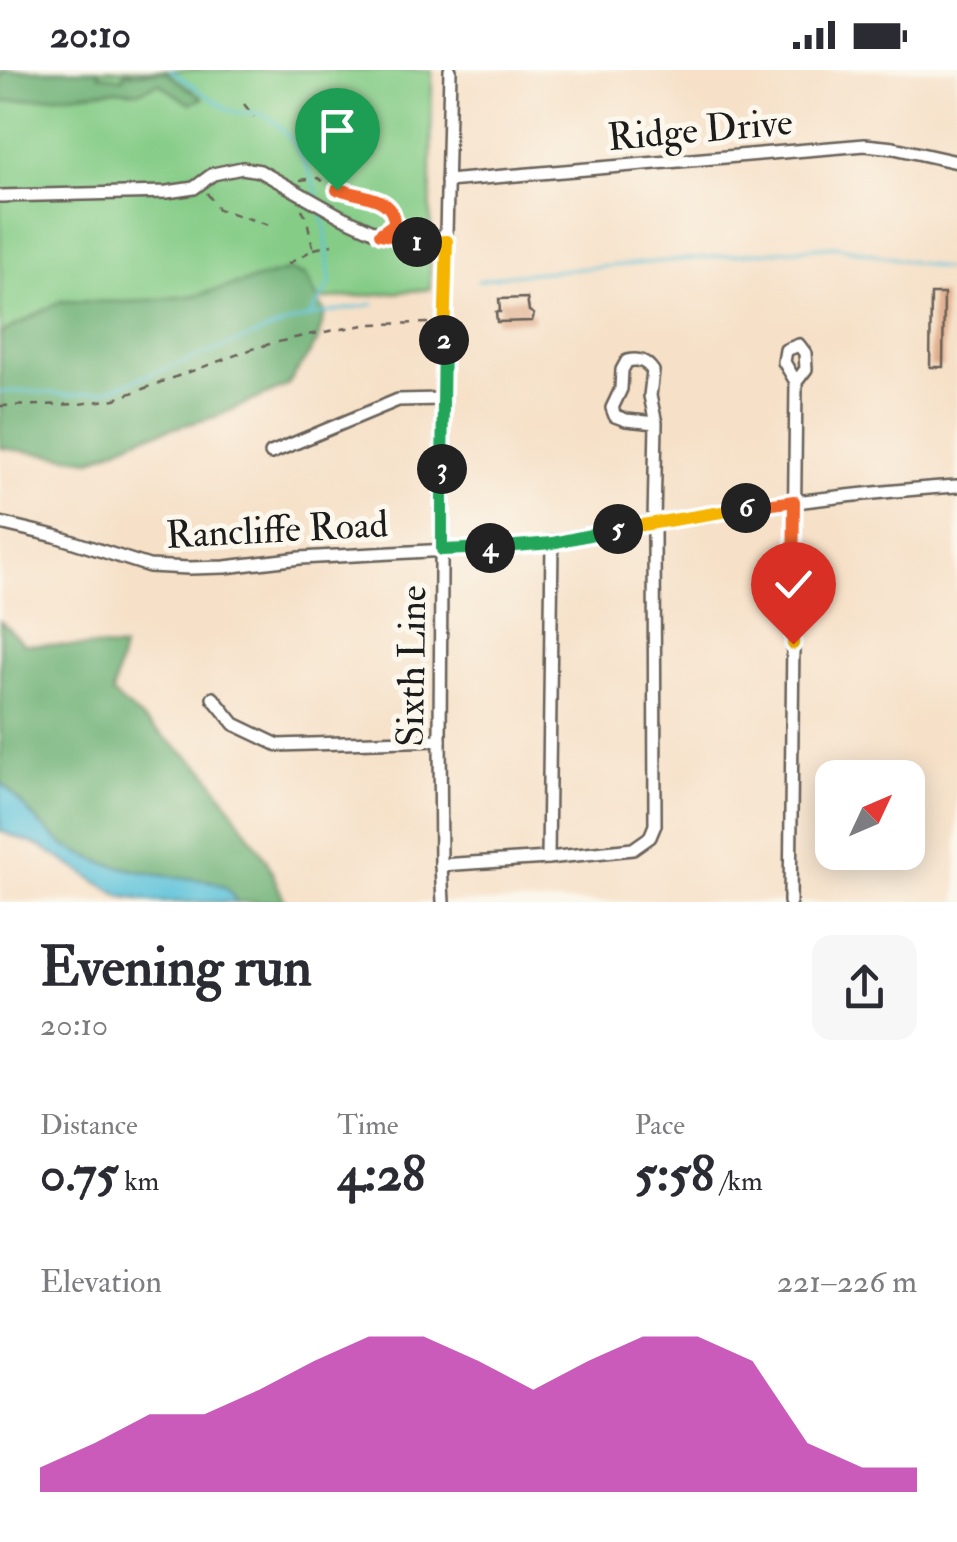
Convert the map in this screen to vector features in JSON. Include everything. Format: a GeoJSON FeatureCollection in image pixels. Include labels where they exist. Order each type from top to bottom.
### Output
{"type":"FeatureCollection","features":[{"type":"Feature","properties":{"kind":"street","name":"Sixth Line"},"geometry":{"type":"LineString","coordinates":[[444,902],[440,740],[442,399],[450,70]]}},
{"type":"Feature","properties":{"kind":"street","name":"Ridge Drive"},"geometry":{"type":"LineString","coordinates":[[446,180],[866,145],[957,162]]}},
{"type":"Feature","properties":{"kind":"street"},"geometry":{"type":"LineString","coordinates":[[0,196],[167,192],[194,188],[213,174],[242,168],[260,171],[380,234],[413,242],[447,241]]}},
{"type":"Feature","properties":{"kind":"street"},"geometry":{"type":"LineString","coordinates":[[441,865],[632,849],[650,836],[655,825],[656,423],[650,396],[654,371],[647,363],[626,361],[612,408],[616,416],[626,420],[656,423]]}},
{"type":"Feature","properties":{"kind":"street"},"geometry":{"type":"LineString","coordinates":[[790,902],[796,382]]}},
{"type":"Feature","properties":{"kind":"street"},"geometry":{"type":"LineString","coordinates":[[271,453],[398,400],[442,399]]}},
{"type":"Feature","properties":{"kind":"street","name":"Rancliffe Road"},"geometry":{"type":"LineString","coordinates":[[0,523],[149,566],[225,567],[300,558],[552,543],[794,501],[957,486]]}},
{"type":"Feature","properties":{"kind":"street"},"geometry":{"type":"LineString","coordinates":[[548,858],[552,543]]}},
{"type":"Feature","properties":{"kind":"street"},"geometry":{"type":"LineString","coordinates":[[213,698],[234,724],[278,745],[440,740]]}},
{"type":"Feature","properties":{"kind":"path"},"geometry":{"type":"LineString","coordinates":[[244,104],[254,117]]}},
{"type":"Feature","properties":{"kind":"path"},"geometry":{"type":"LineString","coordinates":[[299,180],[314,176],[337,190],[391,208],[394,224],[380,234]]}},
{"type":"Feature","properties":{"kind":"path"},"geometry":{"type":"LineString","coordinates":[[201,183],[218,209],[269,225]]}},
{"type":"Feature","properties":{"kind":"path"},"geometry":{"type":"LineString","coordinates":[[294,202],[303,208],[314,249]]}},
{"type":"Feature","properties":{"kind":"path"},"geometry":{"type":"LineString","coordinates":[[288,264],[314,249],[332,245]]}},
{"type":"Feature","properties":{"kind":"path"},"geometry":{"type":"LineString","coordinates":[[0,406],[115,399],[258,346],[370,324],[444,323]]}},
{"type":"Feature","properties":{"kind":"green space"},"geometry":{"type":"Polygon","coordinates":[[[0,70],[432,70],[430,289],[187,313],[0,338],[0,70]]]}},
{"type":"Feature","properties":{"kind":"green space"},"geometry":{"type":"Polygon","coordinates":[[[5,70],[98,70],[99,75],[123,78],[123,74],[165,71],[202,98],[190,104],[159,83],[138,92],[116,90],[2,102],[0,79],[5,70]]]}},
{"type":"Feature","properties":{"kind":"green space"},"geometry":{"type":"Polygon","coordinates":[[[290,270],[306,276],[325,313],[317,342],[287,386],[215,417],[141,437],[91,460],[0,448],[0,334],[61,301],[130,302],[198,295],[290,270]]]}},
{"type":"Feature","properties":{"kind":"green space"},"geometry":{"type":"Polygon","coordinates":[[[0,621],[24,644],[123,648],[112,694],[206,771],[266,859],[285,902],[237,902],[226,888],[211,881],[103,863],[66,847],[39,823],[0,781],[0,621]]]}},
{"type":"Feature","properties":{"kind":"water"},"geometry":{"type":"Polygon","coordinates":[[[0,781],[66,847],[103,863],[211,881],[226,888],[237,902],[157,902],[120,896],[42,847],[0,831],[0,781]]]}},
{"type":"Feature","properties":{"kind":"building"},"geometry":{"type":"Polygon","coordinates":[[[931,294],[944,294],[943,367],[930,367],[931,294]]]}},
{"type":"Feature","properties":{"kind":"building"},"geometry":{"type":"Polygon","coordinates":[[[527,298],[529,311],[534,314],[532,321],[497,322],[499,299],[527,298]]]}},
{"type":"Feature","properties":{"kind":"waterway"},"geometry":{"type":"LineString","coordinates":[[170,70],[230,110],[271,119],[297,150],[318,197]]}},
{"type":"Feature","properties":{"kind":"waterway"},"geometry":{"type":"LineString","coordinates":[[310,316],[330,284],[321,210]]}},
{"type":"Feature","properties":{"kind":"waterway"},"geometry":{"type":"LineString","coordinates":[[478,281],[835,246],[945,269]]}},
{"type":"Feature","properties":{"kind":"waterway"},"geometry":{"type":"LineString","coordinates":[[0,392],[72,395],[108,390],[291,322],[374,304]]}},
{"type":"Feature","properties":{"kind":"route"},"geometry":{"type":"LineString","coordinates":[[337,190],[391,208],[394,224],[380,234],[386,237],[413,242],[447,241],[442,550],[552,543],[635,525],[794,501],[793,644]]}}]}
